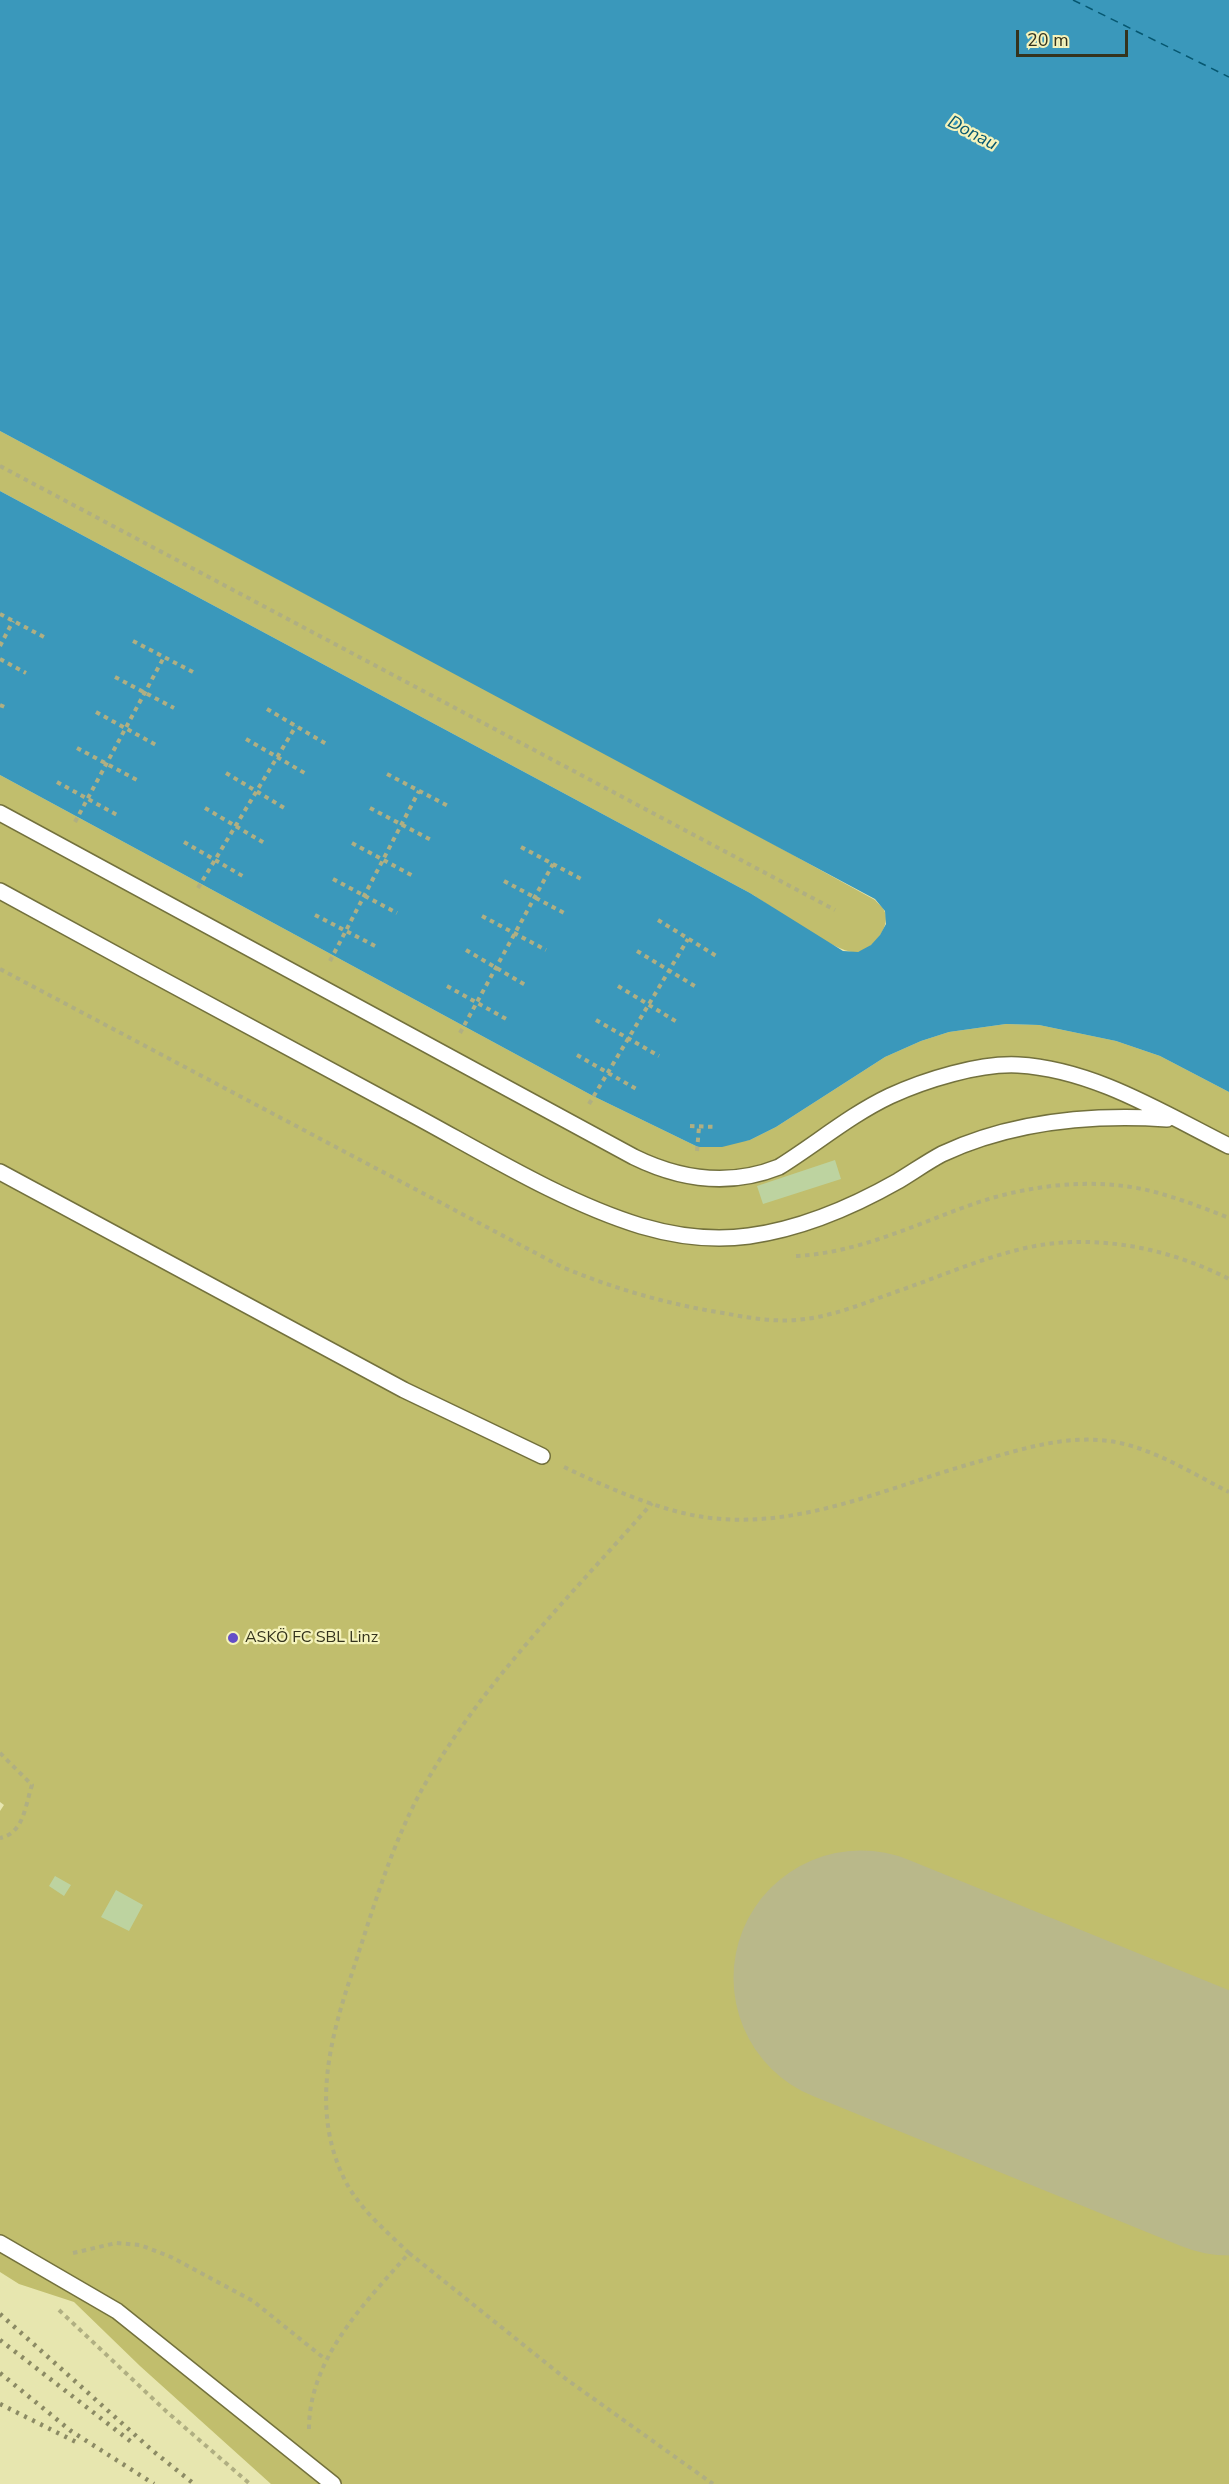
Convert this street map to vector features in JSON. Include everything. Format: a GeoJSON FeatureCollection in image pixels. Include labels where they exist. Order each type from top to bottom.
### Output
{"type":"FeatureCollection","features":[{"type":"Feature","properties":{"kind":"lane"},"geometry":{"type":"LineString","coordinates":[[0,813],[634,1157],[681,1176],[723,1179],[760,1174],[779,1167],[890,1097],[933,1080],[1006,1066],[1046,1069],[1074,1075],[1109,1088],[1229,1146]]}},
{"type":"Feature","properties":{"kind":"lane"},"geometry":{"type":"LineString","coordinates":[[0,891],[509,1166],[609,1215],[667,1233],[724,1238],[778,1230],[826,1214],[874,1194],[956,1148],[1002,1132],[1041,1123],[1114,1117],[1176,1120]]}},
{"type":"Feature","properties":{"kind":"lane"},"geometry":{"type":"LineString","coordinates":[[0,1172],[404,1390],[542,1456]]}},
{"type":"Feature","properties":{"kind":"lane"},"geometry":{"type":"LineString","coordinates":[[0,2243],[117,2311],[333,2484]]}},
{"type":"Feature","properties":{"kind":"path"},"geometry":{"type":"LineString","coordinates":[[0,466],[836,910]]}},
{"type":"Feature","properties":{"kind":"path"},"geometry":{"type":"LineString","coordinates":[[0,614],[44,637]]}},
{"type":"Feature","properties":{"kind":"path"},"geometry":{"type":"LineString","coordinates":[[0,646],[13,621]]}},
{"type":"Feature","properties":{"kind":"path"},"geometry":{"type":"LineString","coordinates":[[133,640],[193,672]]}},
{"type":"Feature","properties":{"kind":"path"},"geometry":{"type":"LineString","coordinates":[[74,826],[164,657]]}},
{"type":"Feature","properties":{"kind":"path"},"geometry":{"type":"LineString","coordinates":[[0,659],[26,673]]}},
{"type":"Feature","properties":{"kind":"path"},"geometry":{"type":"LineString","coordinates":[[115,676],[174,708]]}},
{"type":"Feature","properties":{"kind":"path"},"geometry":{"type":"LineString","coordinates":[[0,705],[7,708]]}},
{"type":"Feature","properties":{"kind":"path"},"geometry":{"type":"LineString","coordinates":[[267,709],[328,746]]}},
{"type":"Feature","properties":{"kind":"path"},"geometry":{"type":"LineString","coordinates":[[96,712],[156,745]]}},
{"type":"Feature","properties":{"kind":"path"},"geometry":{"type":"LineString","coordinates":[[198,888],[296,726]]}},
{"type":"Feature","properties":{"kind":"path"},"geometry":{"type":"LineString","coordinates":[[246,739],[308,775]]}},
{"type":"Feature","properties":{"kind":"path"},"geometry":{"type":"LineString","coordinates":[[77,748],[137,780]]}},
{"type":"Feature","properties":{"kind":"path"},"geometry":{"type":"LineString","coordinates":[[225,773],[286,809]]}},
{"type":"Feature","properties":{"kind":"path"},"geometry":{"type":"LineString","coordinates":[[387,774],[450,807]]}},
{"type":"Feature","properties":{"kind":"path"},"geometry":{"type":"LineString","coordinates":[[57,782],[119,816]]}},
{"type":"Feature","properties":{"kind":"path"},"geometry":{"type":"LineString","coordinates":[[330,961],[419,791]]}},
{"type":"Feature","properties":{"kind":"path"},"geometry":{"type":"LineString","coordinates":[[205,808],[266,844]]}},
{"type":"Feature","properties":{"kind":"path"},"geometry":{"type":"LineString","coordinates":[[370,808],[434,841]]}},
{"type":"Feature","properties":{"kind":"path"},"geometry":{"type":"LineString","coordinates":[[184,842],[246,878]]}},
{"type":"Feature","properties":{"kind":"path"},"geometry":{"type":"LineString","coordinates":[[351,843],[415,877]]}},
{"type":"Feature","properties":{"kind":"path"},"geometry":{"type":"LineString","coordinates":[[521,847],[583,880]]}},
{"type":"Feature","properties":{"kind":"path"},"geometry":{"type":"LineString","coordinates":[[459,1034],[553,864]]}},
{"type":"Feature","properties":{"kind":"path"},"geometry":{"type":"LineString","coordinates":[[333,879],[397,913]]}},
{"type":"Feature","properties":{"kind":"path"},"geometry":{"type":"LineString","coordinates":[[504,881],[566,914]]}},
{"type":"Feature","properties":{"kind":"path"},"geometry":{"type":"LineString","coordinates":[[315,915],[379,948]]}},
{"type":"Feature","properties":{"kind":"path"},"geometry":{"type":"LineString","coordinates":[[482,915],[546,950]]}},
{"type":"Feature","properties":{"kind":"path"},"geometry":{"type":"LineString","coordinates":[[658,920],[718,957]]}},
{"type":"Feature","properties":{"kind":"path"},"geometry":{"type":"LineString","coordinates":[[587,1107],[688,939]]}},
{"type":"Feature","properties":{"kind":"path"},"geometry":{"type":"LineString","coordinates":[[466,950],[527,986]]}},
{"type":"Feature","properties":{"kind":"path"},"geometry":{"type":"LineString","coordinates":[[638,951],[698,988]]}},
{"type":"Feature","properties":{"kind":"path"},"geometry":{"type":"LineString","coordinates":[[447,986],[508,1020]]}},
{"type":"Feature","properties":{"kind":"path"},"geometry":{"type":"LineString","coordinates":[[618,986],[677,1022]]}},
{"type":"Feature","properties":{"kind":"path"},"geometry":{"type":"LineString","coordinates":[[596,1020],[659,1056]]}},
{"type":"Feature","properties":{"kind":"path"},"geometry":{"type":"LineString","coordinates":[[577,1055],[638,1090]]}},
{"type":"Feature","properties":{"kind":"path"},"geometry":{"type":"LineString","coordinates":[[690,1126],[717,1127]]}},
{"type":"Feature","properties":{"kind":"path"},"geometry":{"type":"LineString","coordinates":[[697,1156],[699,1127]]}},
{"type":"Feature","properties":{"kind":"path"},"geometry":{"type":"LineString","coordinates":[[792,1256],[850,1247],[904,1231],[963,1207],[1043,1188],[1117,1185],[1151,1191],[1229,1218]]}},
{"type":"Feature","properties":{"kind":"path"},"geometry":{"type":"LineString","coordinates":[[542,1456],[600,1483],[651,1503],[684,1513],[733,1520],[788,1517],[846,1504],[955,1468],[1064,1440],[1100,1440],[1131,1446],[1160,1457],[1229,1492]]}},
{"type":"Feature","properties":{"kind":"path"},"geometry":{"type":"LineString","coordinates":[[651,1503],[487,1691],[435,1767],[403,1830],[341,2005],[327,2064],[325,2093],[328,2127],[335,2155],[351,2191],[363,2207],[410,2253],[557,2372],[713,2484]]}},
{"type":"Feature","properties":{"kind":"path"},"geometry":{"type":"LineString","coordinates":[[0,1754],[32,1785],[20,1826],[9,1836],[0,1838]]}},
{"type":"Feature","properties":{"kind":"path"},"geometry":{"type":"LineString","coordinates":[[310,2466],[309,2421],[312,2399],[325,2359],[410,2253]]}},
{"type":"Feature","properties":{"kind":"shaded area"},"geometry":{"type":"Polygon","coordinates":[[[0,431],[704,806],[875,900],[886,916],[884,929],[880,936],[864,950],[848,951],[836,946],[750,893],[0,491],[0,431]]]}},
{"type":"Feature","properties":{"kind":"shaded area"},"geometry":{"type":"Polygon","coordinates":[[[0,775],[593,1096],[698,1147],[750,1140],[776,1127],[885,1057],[921,1041],[949,1032],[1006,1024],[1039,1025],[1116,1041],[1160,1056],[1229,1092],[1229,2484],[271,2484],[140,2366],[74,2302],[19,2284],[0,2272],[0,1811],[4,1805],[0,1802],[0,775]]]}},
{"type":"Feature","properties":{"kind":"water","name":"Donau"},"geometry":{"type":"Polygon","coordinates":[[[0,0],[1229,0],[1229,1092],[1160,1056],[1116,1041],[1039,1025],[1006,1024],[949,1032],[921,1041],[885,1057],[776,1127],[750,1140],[722,1147],[698,1147],[593,1096],[0,775],[0,491],[750,893],[843,951],[858,952],[871,945],[886,924],[885,911],[875,899],[0,431],[0,0]]]}},
{"type":"Feature","properties":{"kind":"building"},"geometry":{"type":"Polygon","coordinates":[[[835,1160],[841,1179],[763,1204],[757,1186],[835,1160]]]}},
{"type":"Feature","properties":{"kind":"building"},"geometry":{"type":"Polygon","coordinates":[[[55,1876],[71,1885],[64,1896],[49,1886],[55,1876]]]}},
{"type":"Feature","properties":{"kind":"building"},"geometry":{"type":"Polygon","coordinates":[[[116,1890],[143,1905],[129,1931],[101,1917],[116,1890]]]}},
{"type":"Feature","properties":{"kind":"ferry route"},"geometry":{"type":"LineString","coordinates":[[1073,0],[1229,77]]}},
{"type":"Feature","properties":{"kind":"runway"},"geometry":{"type":"LineString","coordinates":[[861,1978],[1229,2128]]}},
{"type":"Feature","properties":{"kind":"railway"},"geometry":{"type":"LineString","coordinates":[[0,2314],[153,2451],[194,2484]]}},
{"type":"Feature","properties":{"kind":"railway"},"geometry":{"type":"LineString","coordinates":[[0,2340],[134,2444]]}},
{"type":"Feature","properties":{"kind":"railway"},"geometry":{"type":"LineString","coordinates":[[0,2373],[71,2431],[154,2484]]}},
{"type":"Feature","properties":{"kind":"railway"},"geometry":{"type":"LineString","coordinates":[[0,2404],[76,2442]]}},
{"type":"Feature","properties":{"kind":"place","name":"ASKÖ FC SBL Linz"},"geometry":{"type":"Point","coordinates":[233,1638]}}]}
